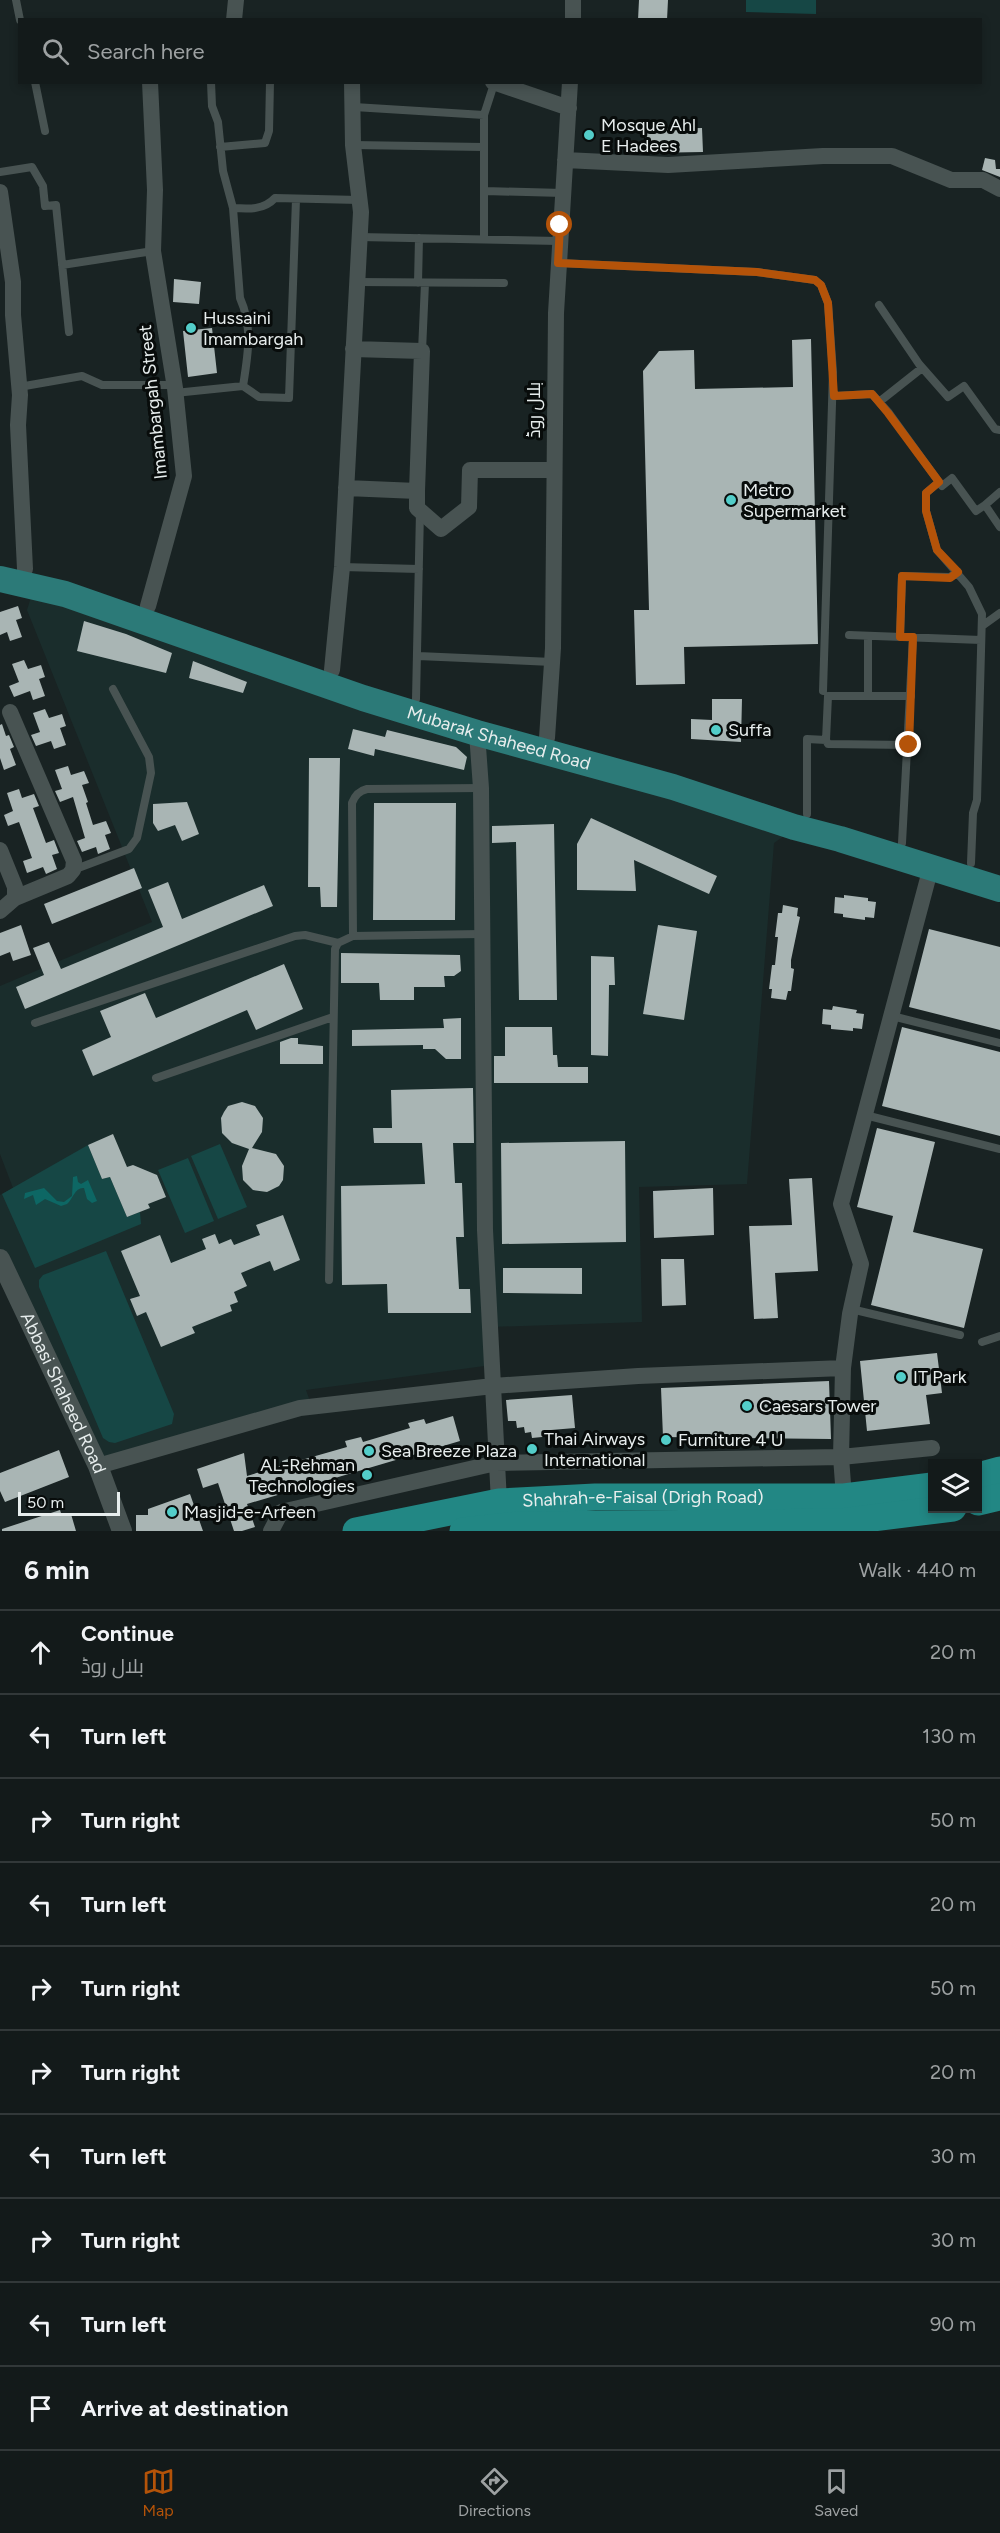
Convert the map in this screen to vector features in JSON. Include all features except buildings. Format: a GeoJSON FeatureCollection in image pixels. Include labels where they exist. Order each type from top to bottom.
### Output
{"type":"FeatureCollection","features":[{"type":"Feature","properties":{"kind":"highway"},"geometry":{"type":"LineString","coordinates":[[982,1475],[1000,1470]]}},
{"type":"Feature","properties":{"kind":"highway","name":"Shahrah-e-Faisal (Drigh Road)"},"geometry":{"type":"LineString","coordinates":[[356,1531],[499,1502],[595,1497],[841,1516],[928,1488]]}},
{"type":"Feature","properties":{"kind":"highway"},"geometry":{"type":"LineString","coordinates":[[982,1501],[1000,1497]]}},
{"type":"Feature","properties":{"kind":"highway","name":"Shahrah-e-Faisal (Drigh Road)"},"geometry":{"type":"LineString","coordinates":[[463,1531],[528,1525],[841,1516],[928,1511]]}},
{"type":"Feature","properties":{"kind":"main road","name":"Mubarak Shaheed Road"},"geometry":{"type":"LineString","coordinates":[[0,565],[66,579],[416,699],[902,843],[928,848],[1000,873]]}},
{"type":"Feature","properties":{"kind":"main road","name":"Mubarak Shaheed Road"},"geometry":{"type":"LineString","coordinates":[[0,579],[65,594],[363,698],[477,733],[673,787],[794,827],[1000,889]]}},
{"type":"Feature","properties":{"kind":"street"},"geometry":{"type":"LineString","coordinates":[[234,18],[236,0]]}},
{"type":"Feature","properties":{"kind":"street"},"geometry":{"type":"LineString","coordinates":[[573,0],[573,18]]}},
{"type":"Feature","properties":{"kind":"street","name":"Imambargah Street"},"geometry":{"type":"LineString","coordinates":[[148,606],[183,476],[175,389],[153,251],[155,190],[150,84]]}},
{"type":"Feature","properties":{"kind":"street"},"geometry":{"type":"LineString","coordinates":[[332,670],[342,567],[359,237],[359,200],[353,145],[352,84]]}},
{"type":"Feature","properties":{"kind":"street"},"geometry":{"type":"LineString","coordinates":[[496,84],[569,108]]}},
{"type":"Feature","properties":{"kind":"street","name":"بلال روڈ"},"geometry":{"type":"LineString","coordinates":[[547,738],[552,662],[558,263],[570,84]]}},
{"type":"Feature","properties":{"kind":"street"},"geometry":{"type":"LineString","coordinates":[[565,160],[668,165],[823,156],[892,156],[951,180],[983,180],[1000,189]]}},
{"type":"Feature","properties":{"kind":"street"},"geometry":{"type":"LineString","coordinates":[[0,192],[13,282],[25,569]]}},
{"type":"Feature","properties":{"kind":"street"},"geometry":{"type":"LineString","coordinates":[[353,349],[422,351],[417,508],[441,529],[469,507],[470,470],[554,470]]}},
{"type":"Feature","properties":{"kind":"street"},"geometry":{"type":"LineString","coordinates":[[346,488],[417,491]]}},
{"type":"Feature","properties":{"kind":"street"},"geometry":{"type":"LineString","coordinates":[[0,911],[15,898],[68,876],[73,870],[74,861],[10,712]]}},
{"type":"Feature","properties":{"kind":"street"},"geometry":{"type":"LineString","coordinates":[[477,733],[481,788],[485,1230],[499,1502]]}},
{"type":"Feature","properties":{"kind":"street"},"geometry":{"type":"LineString","coordinates":[[0,850],[15,887],[15,898]]}},
{"type":"Feature","properties":{"kind":"street"},"geometry":{"type":"LineString","coordinates":[[841,1516],[843,1368],[851,1309],[861,1264],[841,1204],[931,867]]}},
{"type":"Feature","properties":{"kind":"street","name":"Abbasi Shaheed Road"},"geometry":{"type":"LineString","coordinates":[[0,1259],[98,1466],[122,1531]]}},
{"type":"Feature","properties":{"kind":"street"},"geometry":{"type":"LineString","coordinates":[[98,1466],[300,1408],[493,1386],[638,1376],[843,1368]]}},
{"type":"Feature","properties":{"kind":"street"},"geometry":{"type":"LineString","coordinates":[[270,1531],[281,1512],[496,1463],[841,1457],[933,1448]]}},
{"type":"Feature","properties":{"kind":"lane"},"geometry":{"type":"LineString","coordinates":[[16,0],[20,18]]}},
{"type":"Feature","properties":{"kind":"lane"},"geometry":{"type":"LineString","coordinates":[[35,84],[45,131]]}},
{"type":"Feature","properties":{"kind":"lane"},"geometry":{"type":"LineString","coordinates":[[211,84],[212,106],[218,122],[223,171],[233,208],[240,298],[246,311],[249,332],[243,386]]}},
{"type":"Feature","properties":{"kind":"lane"},"geometry":{"type":"LineString","coordinates":[[220,147],[266,143],[269,131],[270,84]]}},
{"type":"Feature","properties":{"kind":"lane"},"geometry":{"type":"LineString","coordinates":[[484,239],[484,115],[493,84]]}},
{"type":"Feature","properties":{"kind":"lane"},"geometry":{"type":"LineString","coordinates":[[354,107],[484,115]]}},
{"type":"Feature","properties":{"kind":"lane"},"geometry":{"type":"LineString","coordinates":[[353,145],[483,147]]}},
{"type":"Feature","properties":{"kind":"lane"},"geometry":{"type":"LineString","coordinates":[[0,172],[32,167],[42,186],[45,206],[56,205],[69,332]]}},
{"type":"Feature","properties":{"kind":"lane"},"geometry":{"type":"LineString","coordinates":[[485,191],[562,193]]}},
{"type":"Feature","properties":{"kind":"lane"},"geometry":{"type":"LineString","coordinates":[[233,208],[258,208],[269,205],[275,198],[359,200]]}},
{"type":"Feature","properties":{"kind":"lane"},"geometry":{"type":"LineString","coordinates":[[19,387],[82,376],[102,385],[175,389],[243,386],[259,397],[289,398],[296,199]]}},
{"type":"Feature","properties":{"kind":"lane"},"geometry":{"type":"LineString","coordinates":[[359,237],[559,241]]}},
{"type":"Feature","properties":{"kind":"lane"},"geometry":{"type":"LineString","coordinates":[[419,238],[422,351]]}},
{"type":"Feature","properties":{"kind":"lane"},"geometry":{"type":"LineString","coordinates":[[62,265],[153,251]]}},
{"type":"Feature","properties":{"kind":"lane"},"geometry":{"type":"LineString","coordinates":[[558,263],[757,272],[815,280],[821,285],[828,303],[834,396],[823,691]]}},
{"type":"Feature","properties":{"kind":"lane"},"geometry":{"type":"LineString","coordinates":[[357,282],[504,283]]}},
{"type":"Feature","properties":{"kind":"lane"},"geometry":{"type":"LineString","coordinates":[[879,305],[922,368],[948,397],[964,386],[995,429],[1000,429]]}},
{"type":"Feature","properties":{"kind":"lane"},"geometry":{"type":"LineString","coordinates":[[879,402],[922,368]]}},
{"type":"Feature","properties":{"kind":"lane"},"geometry":{"type":"LineString","coordinates":[[834,396],[872,394],[942,486],[952,478],[976,511],[1000,492]]}},
{"type":"Feature","properties":{"kind":"lane"},"geometry":{"type":"LineString","coordinates":[[939,482],[926,493],[926,511],[937,550],[958,572],[978,601],[982,614],[977,800],[973,813],[972,862]]}},
{"type":"Feature","properties":{"kind":"lane"},"geometry":{"type":"LineString","coordinates":[[984,505],[1000,527]]}},
{"type":"Feature","properties":{"kind":"lane"},"geometry":{"type":"LineString","coordinates":[[416,699],[420,511]]}},
{"type":"Feature","properties":{"kind":"lane"},"geometry":{"type":"LineString","coordinates":[[342,567],[419,569]]}},
{"type":"Feature","properties":{"kind":"lane"},"geometry":{"type":"LineString","coordinates":[[900,637],[902,576],[950,578],[958,572]]}},
{"type":"Feature","properties":{"kind":"lane"},"geometry":{"type":"LineString","coordinates":[[982,626],[1000,613]]}},
{"type":"Feature","properties":{"kind":"lane"},"geometry":{"type":"LineString","coordinates":[[849,635],[981,640]]}},
{"type":"Feature","properties":{"kind":"lane"},"geometry":{"type":"LineString","coordinates":[[868,636],[868,696]]}},
{"type":"Feature","properties":{"kind":"lane"},"geometry":{"type":"LineString","coordinates":[[902,843],[913,637]]}},
{"type":"Feature","properties":{"kind":"lane"},"geometry":{"type":"LineString","coordinates":[[418,656],[552,662]]}},
{"type":"Feature","properties":{"kind":"lane"},"geometry":{"type":"LineString","coordinates":[[73,870],[129,849],[137,838],[151,773],[149,757],[113,688]]}},
{"type":"Feature","properties":{"kind":"lane"},"geometry":{"type":"LineString","coordinates":[[909,745],[828,744],[826,740],[828,696],[911,696]]}},
{"type":"Feature","properties":{"kind":"lane"},"geometry":{"type":"LineString","coordinates":[[807,814],[807,739],[826,740]]}},
{"type":"Feature","properties":{"kind":"lane"},"geometry":{"type":"LineString","coordinates":[[353,936],[352,803],[355,796],[360,791],[368,789],[481,788]]}},
{"type":"Feature","properties":{"kind":"lane"},"geometry":{"type":"LineString","coordinates":[[329,1280],[335,949],[338,943],[353,936],[481,934]]}},
{"type":"Feature","properties":{"kind":"lane"},"geometry":{"type":"LineString","coordinates":[[35,1023],[295,936],[305,935],[338,943]]}},
{"type":"Feature","properties":{"kind":"lane"},"geometry":{"type":"LineString","coordinates":[[892,1016],[1000,1042]]}},
{"type":"Feature","properties":{"kind":"lane"},"geometry":{"type":"LineString","coordinates":[[156,1078],[333,1017]]}},
{"type":"Feature","properties":{"kind":"lane"},"geometry":{"type":"LineString","coordinates":[[865,1115],[1000,1149]]}},
{"type":"Feature","properties":{"kind":"lane"},"geometry":{"type":"LineString","coordinates":[[851,1309],[960,1335]]}},
{"type":"Feature","properties":{"kind":"lane"},"geometry":{"type":"LineString","coordinates":[[982,1342],[1000,1336]]}},
{"type":"Feature","properties":{"kind":"shaded area"},"geometry":{"type":"Polygon","coordinates":[[[746,0],[816,0],[816,14],[746,12],[746,0]]]}},
{"type":"Feature","properties":{"kind":"shaded area"},"geometry":{"type":"Polygon","coordinates":[[[36,581],[479,729],[805,821],[774,843],[747,1184],[639,1187],[642,1322],[490,1327],[492,1365],[306,1390],[312,1407],[98,1466],[0,1260],[0,1195],[13,1188],[0,1154],[0,986],[152,922],[27,610],[36,581]]]}},
{"type":"Feature","properties":{"kind":"shaded area"},"geometry":{"type":"Polygon","coordinates":[[[220,1144],[247,1207],[218,1219],[191,1156],[220,1144]]]}},
{"type":"Feature","properties":{"kind":"shaded area"},"geometry":{"type":"Polygon","coordinates":[[[88,1145],[102,1179],[110,1177],[127,1217],[140,1212],[141,1224],[35,1268],[2,1194],[88,1145]]]}},
{"type":"Feature","properties":{"kind":"shaded area"},"geometry":{"type":"Polygon","coordinates":[[[188,1158],[214,1221],[185,1233],[158,1170],[188,1158]]]}},
{"type":"Feature","properties":{"kind":"shaded area"},"geometry":{"type":"Polygon","coordinates":[[[77,1176],[81,1184],[88,1180],[97,1201],[92,1203],[87,1199],[84,1188],[78,1189],[67,1204],[61,1206],[45,1199],[36,1205],[33,1195],[24,1199],[25,1193],[44,1188],[57,1201],[64,1202],[72,1196],[73,1177],[77,1176]]]}},
{"type":"Feature","properties":{"kind":"shaded area"},"geometry":{"type":"Polygon","coordinates":[[[106,1251],[174,1414],[172,1424],[115,1443],[103,1438],[39,1287],[39,1280],[43,1275],[106,1251]]]}},
{"type":"Feature","properties":{"kind":"place","name":"Mosque Ahl E Hadees"},"geometry":{"type":"Point","coordinates":[589,135]}},
{"type":"Feature","properties":{"kind":"place","name":"Hussaini Imambargah"},"geometry":{"type":"Point","coordinates":[191,328]}},
{"type":"Feature","properties":{"kind":"place","name":"Metro Supermarket"},"geometry":{"type":"Point","coordinates":[731,500]}},
{"type":"Feature","properties":{"kind":"place","name":"Suffa"},"geometry":{"type":"Point","coordinates":[716,730]}},
{"type":"Feature","properties":{"kind":"place","name":"IT Park"},"geometry":{"type":"Point","coordinates":[901,1377]}},
{"type":"Feature","properties":{"kind":"place","name":"Caesars Tower"},"geometry":{"type":"Point","coordinates":[747,1406]}},
{"type":"Feature","properties":{"kind":"place","name":"Furniture 4 U"},"geometry":{"type":"Point","coordinates":[666,1440]}},
{"type":"Feature","properties":{"kind":"place","name":"Thai Airways International"},"geometry":{"type":"Point","coordinates":[532,1449]}},
{"type":"Feature","properties":{"kind":"place","name":"Sea Breeze Plaza"},"geometry":{"type":"Point","coordinates":[369,1451]}},
{"type":"Feature","properties":{"kind":"place","name":"AL-Rehman Technologies"},"geometry":{"type":"Point","coordinates":[367,1475]}},
{"type":"Feature","properties":{"kind":"place","name":"Masjid-e-Arfeen"},"geometry":{"type":"Point","coordinates":[172,1512]}},
{"type":"Feature","properties":{"kind":"route"},"geometry":{"type":"LineString","coordinates":[[560,225],[558,263],[757,272],[801,277],[815,280],[821,285],[828,303],[834,396],[872,394],[939,482],[926,493],[926,511],[937,550],[958,572],[950,578],[902,576],[900,637],[913,637],[909,745]]}}]}
